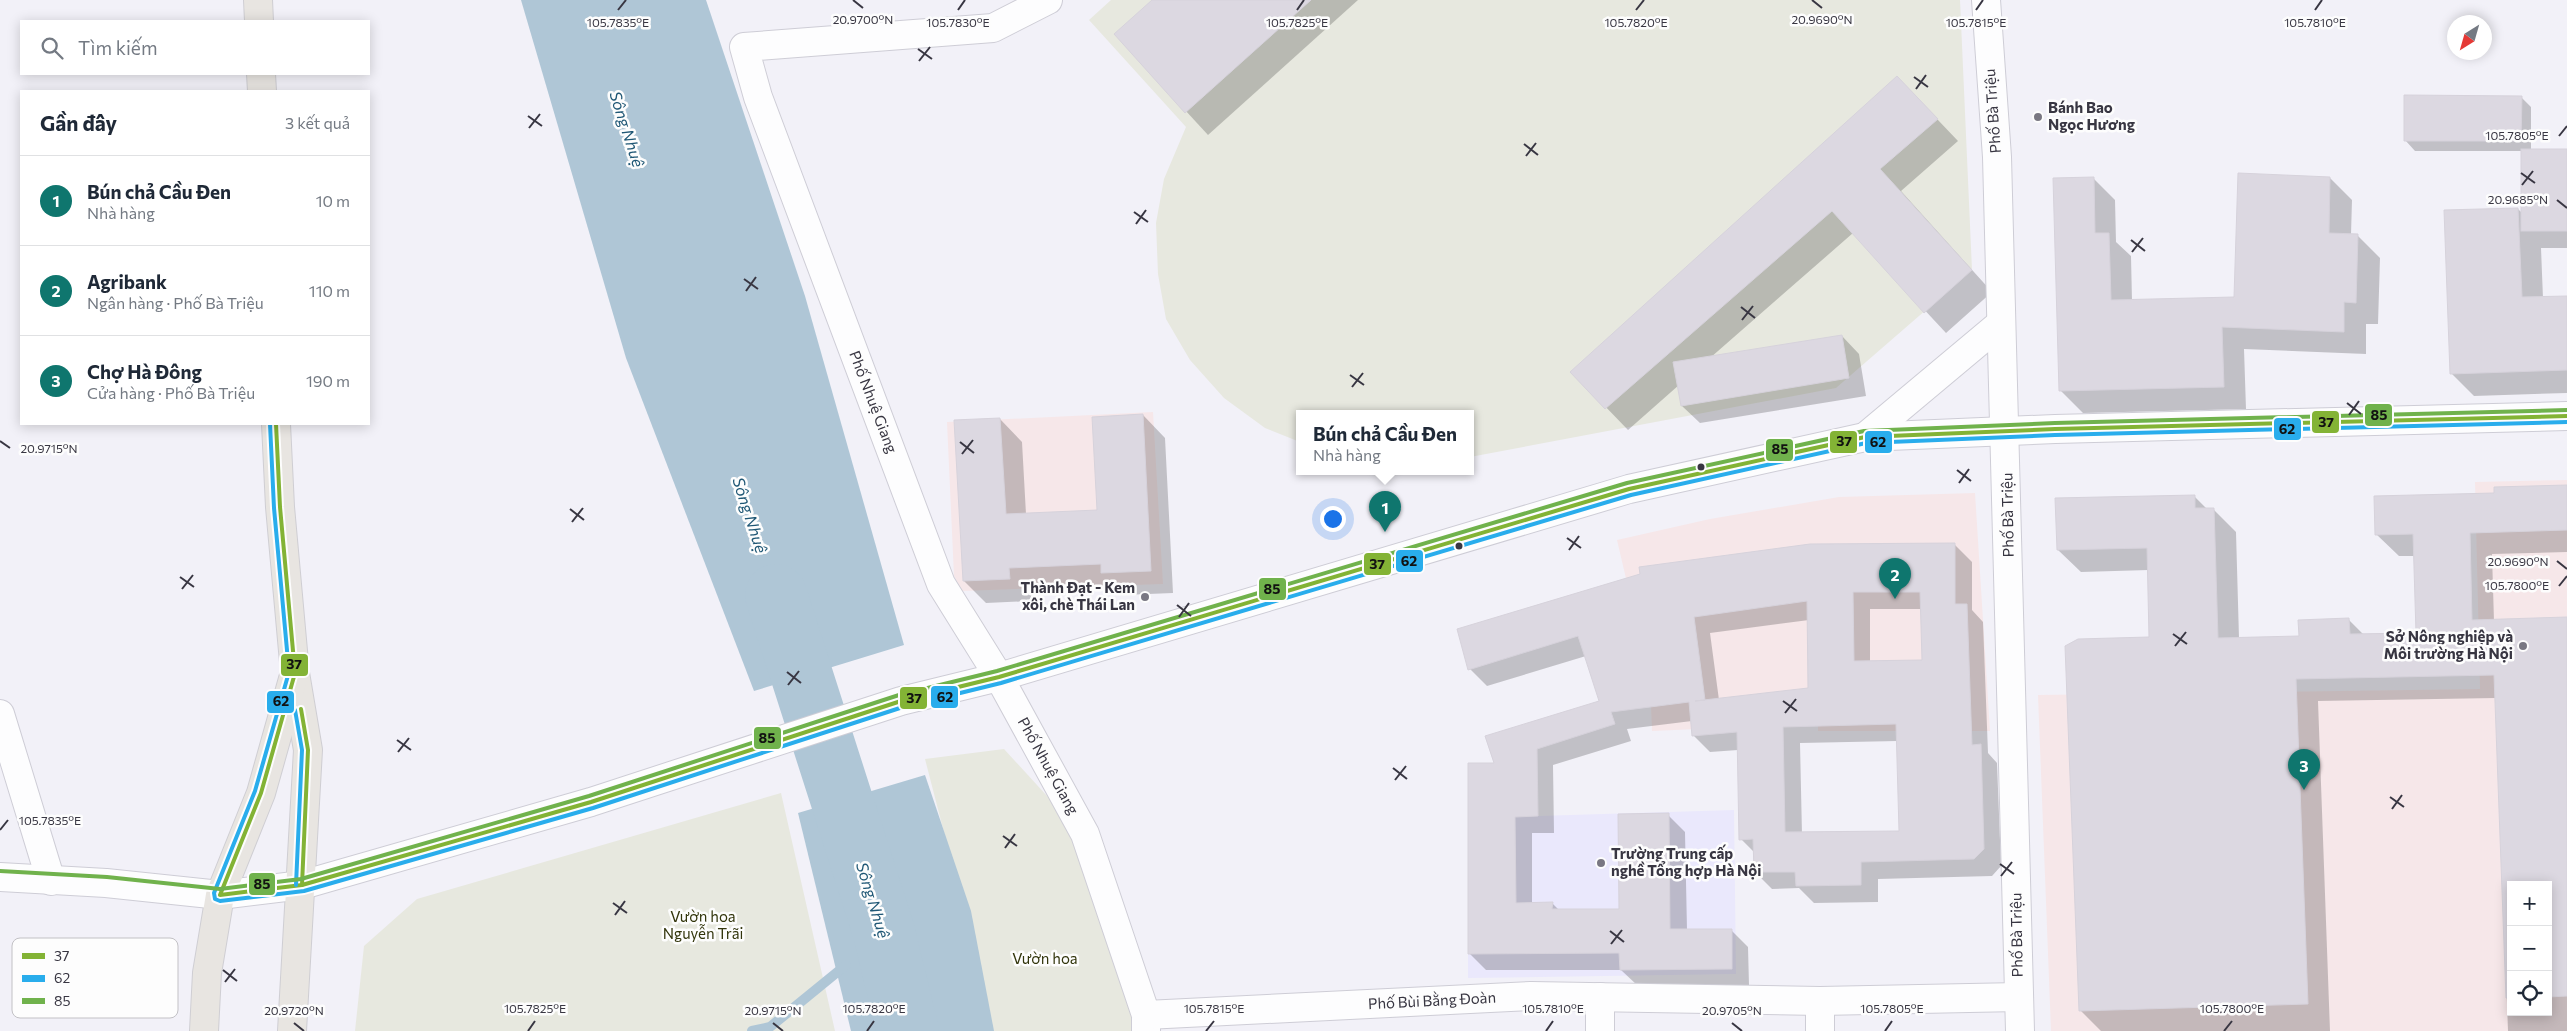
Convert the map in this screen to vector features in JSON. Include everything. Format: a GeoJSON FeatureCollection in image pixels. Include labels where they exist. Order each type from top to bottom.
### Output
{"type":"FeatureCollection","features":[{"type":"Feature","properties":{"kind":"main road"},"geometry":{"type":"LineString","coordinates":[[258,0],[259,20]]}},
{"type":"Feature","properties":{"kind":"main road"},"geometry":{"type":"LineString","coordinates":[[261,75],[262,90]]}},
{"type":"Feature","properties":{"kind":"main road"},"geometry":{"type":"LineString","coordinates":[[276,425],[280,507],[295,673],[308,750],[302,885],[292,999],[292,1031]]}},
{"type":"Feature","properties":{"kind":"main road"},"geometry":{"type":"LineString","coordinates":[[204,1031],[207,973],[220,895],[261,793],[295,673]]}},
{"type":"Feature","properties":{"kind":"street","name":"Phố Nhuệ Giang"},"geometry":{"type":"LineString","coordinates":[[1048,0],[993,28],[744,47],[758,97],[941,584],[999,677],[1085,834],[1146,1023]]}},
{"type":"Feature","properties":{"kind":"street","name":"Phố Bà Triệu"},"geometry":{"type":"LineString","coordinates":[[1986,0],[1997,156],[2000,324],[2006,431],[2020,1031]]}},
{"type":"Feature","properties":{"kind":"street"},"geometry":{"type":"LineString","coordinates":[[1865,437],[2000,324]]}},
{"type":"Feature","properties":{"kind":"street"},"geometry":{"type":"LineString","coordinates":[[0,877],[106,884],[220,895],[302,885],[591,802],[943,690],[999,677],[1629,489],[1865,437],[2006,431],[2567,416]]}},
{"type":"Feature","properties":{"kind":"street"},"geometry":{"type":"LineString","coordinates":[[0,714],[51,881]]}},
{"type":"Feature","properties":{"kind":"street","name":"Phố Bùi Bằng Đoàn"},"geometry":{"type":"LineString","coordinates":[[1146,1023],[1530,996],[1820,1001],[2019,998]]}},
{"type":"Feature","properties":{"kind":"street"},"geometry":{"type":"LineString","coordinates":[[1600,997],[1600,1031]]}},
{"type":"Feature","properties":{"kind":"street"},"geometry":{"type":"LineString","coordinates":[[1820,1001],[1820,1031]]}},
{"type":"Feature","properties":{"kind":"shaded area"},"geometry":{"type":"Polygon","coordinates":[[[1153,412],[1163,584],[962,591],[954,576],[947,422],[1153,412]]]}},
{"type":"Feature","properties":{"kind":"shaded area"},"geometry":{"type":"Polygon","coordinates":[[[2567,480],[2567,1031],[2051,1031],[2038,695],[2480,689],[2475,482],[2567,480]]]}},
{"type":"Feature","properties":{"kind":"shaded area"},"geometry":{"type":"Polygon","coordinates":[[[1975,493],[1990,731],[1818,731],[1818,724],[1652,731],[1650,681],[1617,540],[1710,519],[1839,497],[1975,493]]]}},
{"type":"Feature","properties":{"kind":"shaded area","name":"Trường Trung cấp nghề Tổng hợp Hà Nội"},"geometry":{"type":"Polygon","coordinates":[[[1468,763],[1538,816],[1734,810],[1736,974],[1468,978],[1468,763]]]}},
{"type":"Feature","properties":{"kind":"green space"},"geometry":{"type":"Polygon","coordinates":[[[1111,0],[1960,0],[1972,270],[1836,388],[1474,456],[1474,410],[1296,410],[1296,440],[1265,428],[1224,398],[1190,360],[1166,319],[1158,274],[1156,223],[1164,179],[1186,127],[1089,20],[1111,0]]]}},
{"type":"Feature","properties":{"kind":"green space","name":"Vườn hoa"},"geometry":{"type":"Polygon","coordinates":[[[1004,749],[1079,831],[1134,1017],[1136,1031],[988,1031],[962,902],[925,759],[1004,749]]]}},
{"type":"Feature","properties":{"kind":"green space","name":"Vườn hoa Nguyễn Trãi"},"geometry":{"type":"Polygon","coordinates":[[[781,793],[835,1031],[355,1031],[364,946],[417,899],[781,793]]]}},
{"type":"Feature","properties":{"kind":"water"},"geometry":{"type":"Polygon","coordinates":[[[521,0],[706,0],[805,296],[904,645],[754,691],[626,358],[521,0]]]}},
{"type":"Feature","properties":{"kind":"water"},"geometry":{"type":"Polygon","coordinates":[[[925,775],[971,911],[994,1031],[851,1031],[798,813],[925,775]]]}},
{"type":"Feature","properties":{"kind":"building"},"geometry":{"type":"Polygon","coordinates":[[[1152,0],[1311,0],[1185,113],[1114,34],[1152,0]]]}},
{"type":"Feature","properties":{"kind":"building"},"geometry":{"type":"Polygon","coordinates":[[[1897,76],[1938,119],[1880,169],[1972,270],[1924,313],[1832,211],[1605,409],[1570,372],[1897,76]]]}},
{"type":"Feature","properties":{"kind":"building"},"geometry":{"type":"Polygon","coordinates":[[[2404,95],[2522,96],[2521,141],[2404,141],[2404,95]]]}},
{"type":"Feature","properties":{"kind":"building"},"geometry":{"type":"Polygon","coordinates":[[[2521,149],[2567,149],[2567,231],[2521,231],[2521,149]]]}},
{"type":"Feature","properties":{"kind":"building"},"geometry":{"type":"Polygon","coordinates":[[[2238,173],[2330,177],[2329,233],[2358,234],[2356,303],[2344,302],[2344,332],[2222,327],[2224,387],[2059,391],[2053,178],[2094,177],[2095,233],[2109,233],[2111,300],[2234,297],[2238,173]]]}},
{"type":"Feature","properties":{"kind":"building"},"geometry":{"type":"Polygon","coordinates":[[[2518,208],[2522,297],[2567,296],[2567,370],[2450,374],[2444,210],[2518,208]]]}},
{"type":"Feature","properties":{"kind":"building"},"geometry":{"type":"Polygon","coordinates":[[[1842,335],[1849,378],[1681,406],[1673,362],[1842,335]]]}},
{"type":"Feature","properties":{"kind":"building"},"geometry":{"type":"Polygon","coordinates":[[[1143,414],[1151,571],[1101,573],[1101,564],[1009,568],[1010,579],[963,581],[954,420],[1000,418],[1006,514],[1097,510],[1092,417],[1143,414]]]}},
{"type":"Feature","properties":{"kind":"building"},"geometry":{"type":"Polygon","coordinates":[[[2567,485],[2567,530],[2470,533],[2472,620],[2567,617],[2567,996],[2552,997],[2552,881],[2507,881],[2506,998],[2494,675],[2296,679],[2308,1004],[2079,1011],[2065,646],[2078,639],[2149,637],[2147,548],[2057,550],[2055,498],[2195,495],[2195,508],[2214,508],[2218,638],[2299,636],[2298,620],[2349,618],[2350,634],[2416,633],[2413,534],[2375,535],[2374,496],[2494,493],[2494,487],[2567,485]]]}},
{"type":"Feature","properties":{"kind":"building"},"geometry":{"type":"Polygon","coordinates":[[[1955,543],[1955,604],[1967,604],[1972,745],[1981,744],[1984,849],[1974,859],[1861,862],[1861,885],[1796,886],[1795,872],[1754,872],[1753,839],[1739,840],[1737,732],[1692,736],[1689,702],[1611,712],[1615,724],[1537,749],[1538,816],[1515,817],[1516,903],[1553,902],[1552,909],[1619,909],[1618,814],[1669,813],[1670,929],[1732,929],[1732,969],[1620,970],[1619,953],[1468,954],[1468,763],[1494,763],[1485,736],[1599,701],[1578,636],[1468,670],[1457,629],[1640,574],[1639,567],[1810,544],[1955,543]],[[1853,592],[1854,661],[1922,660],[1920,592],[1853,592]],[[1807,601],[1694,617],[1705,700],[1808,688],[1807,601]],[[1896,724],[1783,727],[1785,832],[1899,831],[1896,724]]]}},
{"type":"Feature","properties":{"kind":"waterway","name":"Sông Nhuệ"},"geometry":{"type":"LineString","coordinates":[[776,595],[883,929],[908,1031]]}},
{"type":"Feature","properties":{"kind":"waterway"},"geometry":{"type":"LineString","coordinates":[[752,1031],[770,1027],[846,965]]}},
{"type":"Feature","properties":{"kind":"transit line","name":"85"},"geometry":{"type":"LineString","coordinates":[[0,871],[107,877],[220,889],[301,879],[589,796],[899,695],[997,671],[1627,483],[1864,431],[2055,423],[2567,410]]}},
{"type":"Feature","properties":{"kind":"transit line","name":"37"},"geometry":{"type":"LineString","coordinates":[[276,425],[280,507],[295,673],[261,793],[220,895],[302,885],[591,802],[901,701],[999,677],[1629,489],[1865,437],[2055,429],[2567,416]]}},
{"type":"Feature","properties":{"kind":"transit line","name":"62"},"geometry":{"type":"LineString","coordinates":[[270,425],[274,508],[289,672],[255,791],[214,893],[215,899],[220,901],[304,891],[593,808],[903,707],[1001,683],[1631,495],[1866,443],[2055,435],[2567,422]]}},
{"type":"Feature","properties":{"kind":"transit line","name":"37"},"geometry":{"type":"LineString","coordinates":[[301,709],[308,750],[302,885]]}},
{"type":"Feature","properties":{"kind":"transit line","name":"62"},"geometry":{"type":"LineString","coordinates":[[295,710],[302,750],[296,885]]}},
{"type":"Feature","properties":{"kind":"place","name":"Bánh Bao Ngọc Hương"},"geometry":{"type":"Point","coordinates":[2038,117]}},
{"type":"Feature","properties":{"kind":"place","name":"Bún chả Cầu Đen"},"geometry":{"type":"Point","coordinates":[1385,532]}},
{"type":"Feature","properties":{"kind":"place","name":"Thành Đạt - Kem xôi, chè Thái Lan"},"geometry":{"type":"Point","coordinates":[1145,597]}},
{"type":"Feature","properties":{"kind":"place","name":"Agribank"},"geometry":{"type":"Point","coordinates":[1895,599]}},
{"type":"Feature","properties":{"kind":"place","name":"Sở Nông nghiệp và Môi trường Hà Nội"},"geometry":{"type":"Point","coordinates":[2523,646]}},
{"type":"Feature","properties":{"kind":"place","name":"Chợ Hà Đông"},"geometry":{"type":"Point","coordinates":[2304,790]}},
{"type":"Feature","properties":{"kind":"place","name":"Trường Trung cấp nghề Tổng hợp Hà Nội"},"geometry":{"type":"Point","coordinates":[1601,863]}}]}
